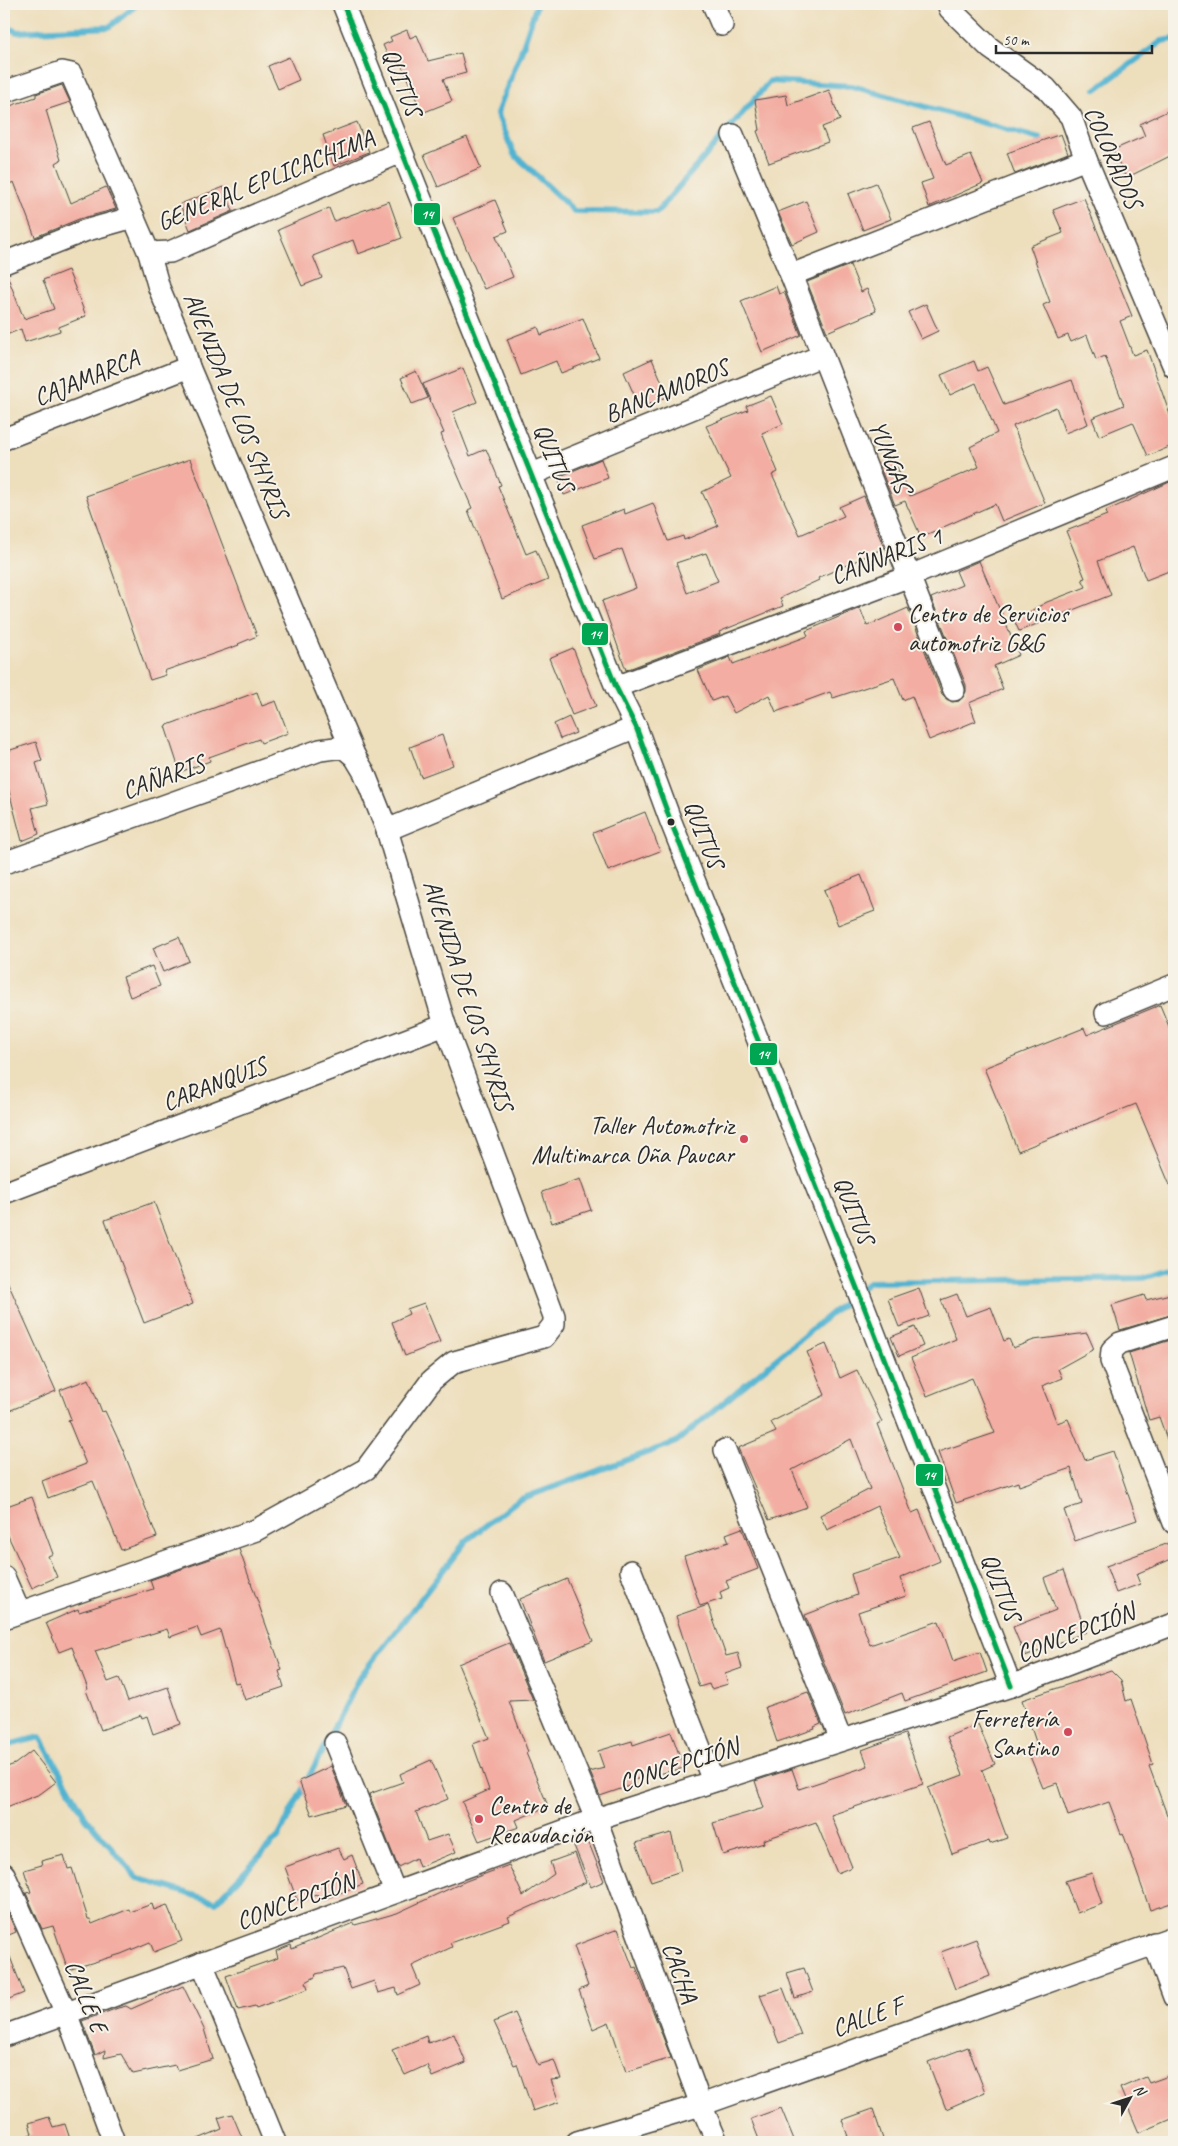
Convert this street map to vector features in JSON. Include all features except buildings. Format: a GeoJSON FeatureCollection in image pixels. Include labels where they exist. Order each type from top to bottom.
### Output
{"type":"FeatureCollection","features":[{"type":"Feature","properties":{"kind":"street","name":"QUITUS"},"geometry":{"type":"LineString","coordinates":[[343,4],[616,687],[636,727],[671,822],[858,1291],[1011,1686]]}},
{"type":"Feature","properties":{"kind":"street"},"geometry":{"type":"LineString","coordinates":[[713,4],[722,25]]}},
{"type":"Feature","properties":{"kind":"street","name":"COLORADOS"},"geometry":{"type":"LineString","coordinates":[[949,6],[990,48],[1046,88],[1071,117],[1086,159],[1174,367]]}},
{"type":"Feature","properties":{"kind":"street","name":"AVENIDA DE LOS SHYRIS"},"geometry":{"type":"LineString","coordinates":[[4,92],[62,72],[71,74],[149,253],[159,288],[182,342],[189,367],[349,752],[364,772],[388,830],[445,1025],[554,1316],[554,1324],[550,1332],[535,1341],[454,1362],[431,1381],[366,1469],[256,1530],[11,1614]]}},
{"type":"Feature","properties":{"kind":"street","name":"YUNGAS"},"geometry":{"type":"LineString","coordinates":[[733,135],[791,275],[821,356],[954,690]]}},
{"type":"Feature","properties":{"kind":"street","name":"GENERAL EPLICACHIMA"},"geometry":{"type":"LineString","coordinates":[[149,253],[170,252],[401,152]]}},
{"type":"Feature","properties":{"kind":"street"},"geometry":{"type":"LineString","coordinates":[[791,275],[1086,159]]}},
{"type":"Feature","properties":{"kind":"street","name":"GENERAL EPLICACHIMA"},"geometry":{"type":"LineString","coordinates":[[4,263],[84,231],[134,217]]}},
{"type":"Feature","properties":{"kind":"street","name":"BANCAMOROS"},"geometry":{"type":"LineString","coordinates":[[532,474],[821,356]]}},
{"type":"Feature","properties":{"kind":"street","name":"CAJAMARCA"},"geometry":{"type":"LineString","coordinates":[[4,439],[189,367]]}},
{"type":"Feature","properties":{"kind":"street","name":"CAÑNARIS 1"},"geometry":{"type":"LineString","coordinates":[[616,687],[910,576],[1174,468]]}},
{"type":"Feature","properties":{"kind":"street"},"geometry":{"type":"LineString","coordinates":[[388,830],[636,727]]}},
{"type":"Feature","properties":{"kind":"street","name":"CAÑARIS"},"geometry":{"type":"LineString","coordinates":[[4,863],[320,750],[349,752]]}},
{"type":"Feature","properties":{"kind":"street"},"geometry":{"type":"LineString","coordinates":[[1106,1012],[1174,985]]}},
{"type":"Feature","properties":{"kind":"street","name":"CARANQUIS"},"geometry":{"type":"LineString","coordinates":[[4,1193],[445,1025]]}},
{"type":"Feature","properties":{"kind":"street"},"geometry":{"type":"LineString","coordinates":[[1174,1326],[1120,1343],[1112,1350],[1111,1361],[1174,1523]]}},
{"type":"Feature","properties":{"kind":"street"},"geometry":{"type":"LineString","coordinates":[[725,1450],[841,1740]]}},
{"type":"Feature","properties":{"kind":"street"},"geometry":{"type":"LineString","coordinates":[[631,1571],[713,1781]]}},
{"type":"Feature","properties":{"kind":"street"},"geometry":{"type":"LineString","coordinates":[[4,1577],[11,1614]]}},
{"type":"Feature","properties":{"kind":"street","name":"CACHA"},"geometry":{"type":"LineString","coordinates":[[502,1593],[596,1819],[701,2105],[717,2142]]}},
{"type":"Feature","properties":{"kind":"street","name":"CONCEPCIÓN"},"geometry":{"type":"LineString","coordinates":[[4,2036],[596,1819],[1011,1686],[1174,1624]]}},
{"type":"Feature","properties":{"kind":"street"},"geometry":{"type":"LineString","coordinates":[[335,1743],[395,1892]]}},
{"type":"Feature","properties":{"kind":"street","name":"CALLE E"},"geometry":{"type":"LineString","coordinates":[[4,1874],[66,2013],[114,2142]]}},
{"type":"Feature","properties":{"kind":"street","name":"CALLE F"},"geometry":{"type":"LineString","coordinates":[[577,2142],[701,2105],[1154,1942],[1174,1937]]}},
{"type":"Feature","properties":{"kind":"street"},"geometry":{"type":"LineString","coordinates":[[1154,1942],[1174,1997]]}},
{"type":"Feature","properties":{"kind":"street"},"geometry":{"type":"LineString","coordinates":[[202,1963],[275,2142]]}},
{"type":"Feature","properties":{"kind":"waterway"},"geometry":{"type":"LineString","coordinates":[[4,25],[17,32],[109,27],[138,4]]}},
{"type":"Feature","properties":{"kind":"waterway"},"geometry":{"type":"LineString","coordinates":[[537,4],[521,52],[497,113],[514,154],[574,211],[657,212],[770,81],[852,86],[1040,139]]}},
{"type":"Feature","properties":{"kind":"waterway"},"geometry":{"type":"LineString","coordinates":[[1096,89],[1162,41],[1174,39]]}},
{"type":"Feature","properties":{"kind":"waterway"},"geometry":{"type":"LineString","coordinates":[[4,1746],[40,1737],[86,1818],[137,1878],[216,1902],[279,1836],[359,1678],[466,1541],[518,1500],[676,1442],[869,1282],[1143,1278],[1174,1268]]}},
{"type":"Feature","properties":{"kind":"transit line","name":"14"},"geometry":{"type":"LineString","coordinates":[[343,4],[616,687],[636,727],[671,822],[858,1291],[1011,1686]]}},
{"type":"Feature","properties":{"kind":"place","name":"Centro de Servicios automotriz G&G"},"geometry":{"type":"Point","coordinates":[898,627]}},
{"type":"Feature","properties":{"kind":"place","name":"Taller Automotriz Multimarca Oña Paucar"},"geometry":{"type":"Point","coordinates":[744,1139]}},
{"type":"Feature","properties":{"kind":"place","name":"Ferretería Santino"},"geometry":{"type":"Point","coordinates":[1068,1732]}},
{"type":"Feature","properties":{"kind":"place","name":"Centro de Recaudación"},"geometry":{"type":"Point","coordinates":[479,1819]}}]}
